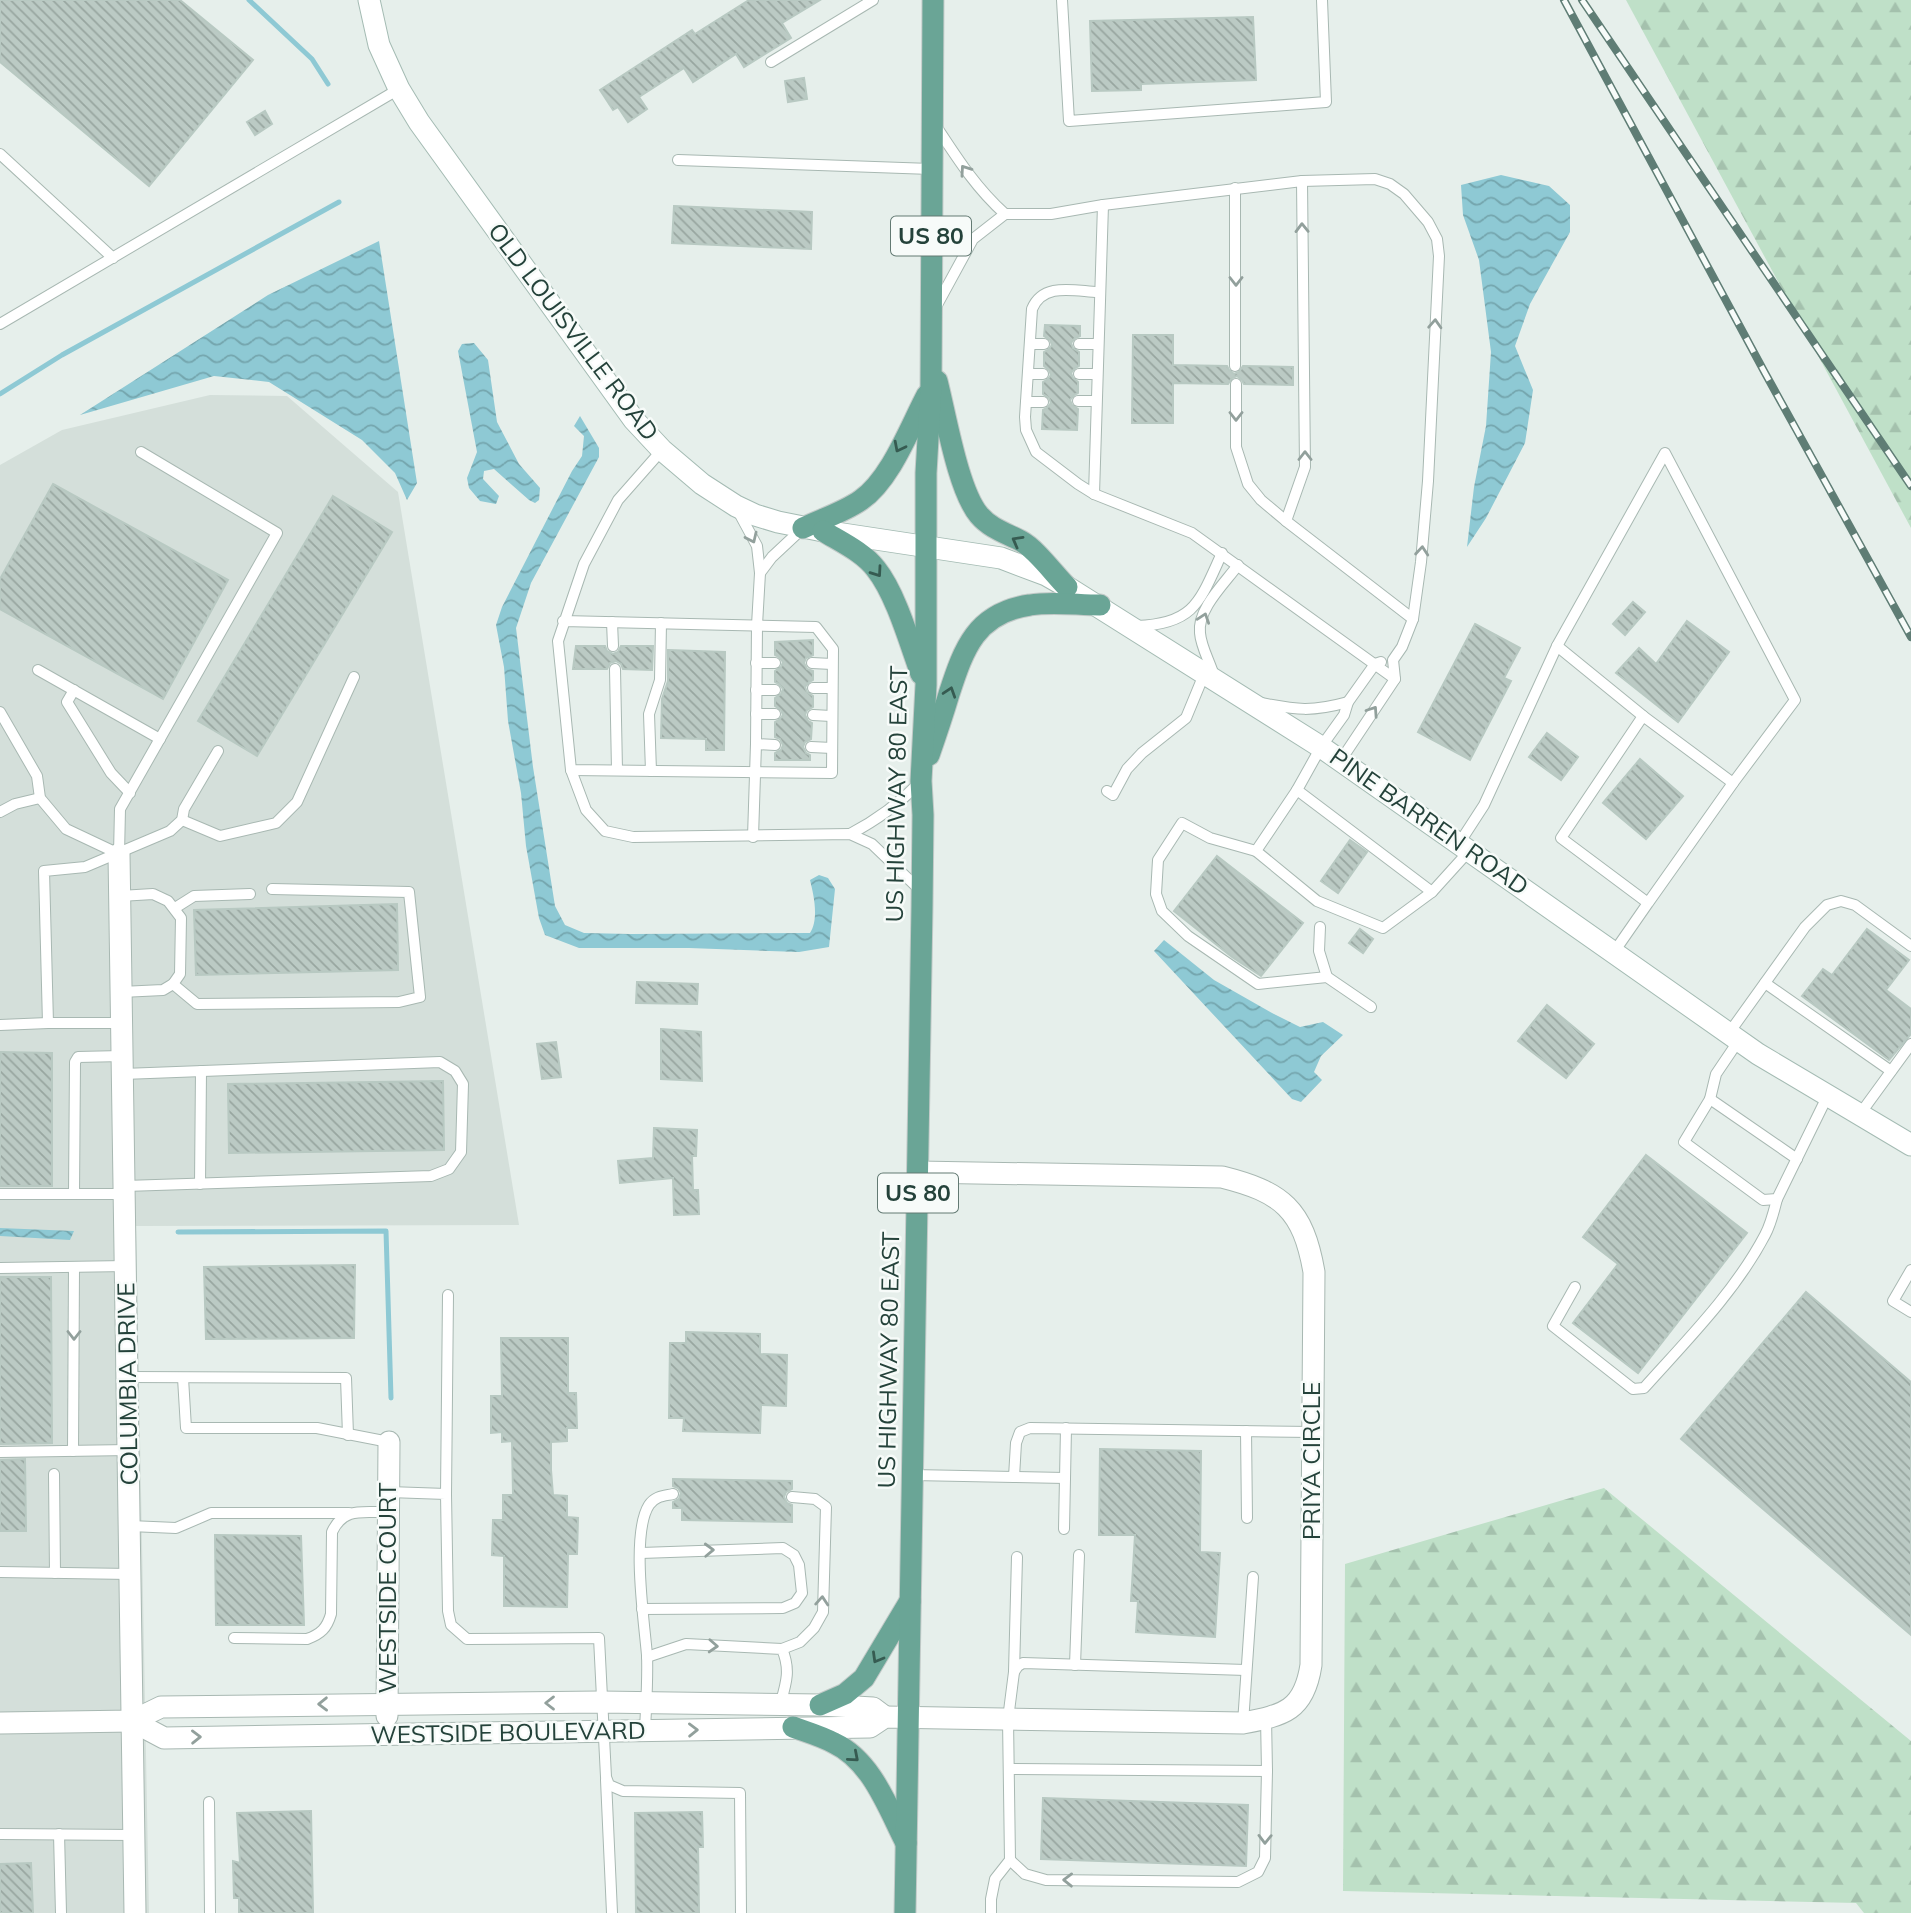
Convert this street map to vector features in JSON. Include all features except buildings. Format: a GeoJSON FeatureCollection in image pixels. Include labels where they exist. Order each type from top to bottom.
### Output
{"type":"FeatureCollection","features":[{"type":"Feature","properties":{"kind":"main road","name":"US 80"},"geometry":{"type":"LineString","coordinates":[[931,387],[933,0]]}},
{"type":"Feature","properties":{"kind":"main road"},"geometry":{"type":"LineString","coordinates":[[930,355],[969,501],[991,526],[1023,542],[1067,587]]}},
{"type":"Feature","properties":{"kind":"main road"},"geometry":{"type":"LineString","coordinates":[[813,529],[873,490],[890,466],[931,387]]}},
{"type":"Feature","properties":{"kind":"main road","name":"US HIGHWAY 80 EAST"},"geometry":{"type":"LineString","coordinates":[[905,1913],[922,892],[921,781],[926,685],[926,473],[931,387]]}},
{"type":"Feature","properties":{"kind":"main road"},"geometry":{"type":"LineString","coordinates":[[813,529],[856,552],[877,570],[926,685]]}},
{"type":"Feature","properties":{"kind":"main road"},"geometry":{"type":"LineString","coordinates":[[921,781],[965,649],[980,629],[1000,614],[1032,604],[1100,605]]}},
{"type":"Feature","properties":{"kind":"main road"},"geometry":{"type":"LineString","coordinates":[[820,1705],[845,1694],[864,1678],[911,1599]]}},
{"type":"Feature","properties":{"kind":"main road"},"geometry":{"type":"LineString","coordinates":[[793,1727],[834,1743],[858,1759],[874,1782],[907,1845]]}},
{"type":"Feature","properties":{"kind":"street","name":"OLD LOUISVILLE ROAD"},"geometry":{"type":"LineString","coordinates":[[369,0],[379,45],[399,89],[430,138],[634,420],[662,450],[702,484],[736,506],[778,522],[925,547]]}},
{"type":"Feature","properties":{"kind":"street","name":"PINE BARREN ROAD"},"geometry":{"type":"LineString","coordinates":[[925,547],[1001,558],[1036,571],[1100,605],[1321,747],[1734,1036],[1911,1145]]}},
{"type":"Feature","properties":{"kind":"street","name":"COLUMBIA DRIVE"},"geometry":{"type":"LineString","coordinates":[[119,854],[135,1913]]}},
{"type":"Feature","properties":{"kind":"street","name":"PRIYA CIRCLE"},"geometry":{"type":"LineString","coordinates":[[909,1717],[1243,1723],[1279,1716],[1290,1708],[1302,1696],[1311,1665],[1314,1272],[1310,1247],[1301,1224],[1286,1205],[1267,1191],[1222,1177],[918,1172]]}},
{"type":"Feature","properties":{"kind":"street","name":"WESTSIDE COURT"},"geometry":{"type":"LineString","coordinates":[[387,1735],[390,1442]]}},
{"type":"Feature","properties":{"kind":"street","name":"WESTSIDE BOULEVARD"},"geometry":{"type":"LineString","coordinates":[[0,1723],[132,1721],[161,1707],[387,1703],[820,1705],[873,1708],[885,1717]]}},
{"type":"Feature","properties":{"kind":"street","name":"WESTSIDE BOULEVARD"},"geometry":{"type":"LineString","coordinates":[[132,1721],[164,1738],[870,1727],[885,1717],[909,1717]]}},
{"type":"Feature","properties":{"kind":"lane"},"geometry":{"type":"LineString","coordinates":[[771,62],[873,0]]}},
{"type":"Feature","properties":{"kind":"lane"},"geometry":{"type":"LineString","coordinates":[[1062,0],[1069,121],[1326,102],[1322,0]]}},
{"type":"Feature","properties":{"kind":"lane"},"geometry":{"type":"LineString","coordinates":[[0,324],[399,89]]}},
{"type":"Feature","properties":{"kind":"lane"},"geometry":{"type":"LineString","coordinates":[[932,120],[966,173],[1005,214]]}},
{"type":"Feature","properties":{"kind":"lane"},"geometry":{"type":"LineString","coordinates":[[0,154],[113,258]]}},
{"type":"Feature","properties":{"kind":"lane"},"geometry":{"type":"LineString","coordinates":[[678,160],[931,169]]}},
{"type":"Feature","properties":{"kind":"lane"},"geometry":{"type":"LineString","coordinates":[[930,317],[973,239],[1005,214],[1051,214],[1103,205],[1302,181],[1375,179],[1390,184],[1417,206],[1437,239],[1439,256],[1428,481],[1421,562],[1413,619],[1394,660],[1395,679],[1340,760]]}},
{"type":"Feature","properties":{"kind":"lane"},"geometry":{"type":"LineString","coordinates":[[1286,521],[1306,467],[1302,181]]}},
{"type":"Feature","properties":{"kind":"lane"},"geometry":{"type":"LineString","coordinates":[[1235,188],[1235,366]]}},
{"type":"Feature","properties":{"kind":"lane"},"geometry":{"type":"LineString","coordinates":[[1094,494],[1098,292],[1103,205]]}},
{"type":"Feature","properties":{"kind":"lane"},"geometry":{"type":"LineString","coordinates":[[1098,292],[1050,290],[1036,300],[1032,309],[1026,430],[1036,452],[1094,494],[1180,527],[1222,553],[1395,679]]}},
{"type":"Feature","properties":{"kind":"lane"},"geometry":{"type":"LineString","coordinates":[[1030,344],[1044,344]]}},
{"type":"Feature","properties":{"kind":"lane"},"geometry":{"type":"LineString","coordinates":[[1080,344],[1097,344]]}},
{"type":"Feature","properties":{"kind":"lane"},"geometry":{"type":"LineString","coordinates":[[1028,374],[1043,374]]}},
{"type":"Feature","properties":{"kind":"lane"},"geometry":{"type":"LineString","coordinates":[[1079,374],[1097,374]]}},
{"type":"Feature","properties":{"kind":"lane"},"geometry":{"type":"LineString","coordinates":[[1236,384],[1236,447],[1248,484],[1261,500],[1286,521],[1413,619]]}},
{"type":"Feature","properties":{"kind":"lane"},"geometry":{"type":"LineString","coordinates":[[1026,402],[1043,401]]}},
{"type":"Feature","properties":{"kind":"lane"},"geometry":{"type":"LineString","coordinates":[[1078,401],[1096,401]]}},
{"type":"Feature","properties":{"kind":"lane"},"geometry":{"type":"LineString","coordinates":[[662,450],[618,500],[584,564],[558,641],[571,769],[586,810],[605,831],[633,836],[753,837],[850,834],[873,822],[902,801],[921,781]]}},
{"type":"Feature","properties":{"kind":"lane"},"geometry":{"type":"LineString","coordinates":[[119,854],[120,809],[277,534],[141,452]]}},
{"type":"Feature","properties":{"kind":"lane"},"geometry":{"type":"LineString","coordinates":[[1326,976],[1258,984],[1188,936],[1162,911],[1156,894],[1158,860],[1182,823],[1210,838],[1256,851],[1317,901],[1383,928],[1432,892],[1465,846],[1557,646],[1665,453],[1795,700],[1614,952]]}},
{"type":"Feature","properties":{"kind":"lane"},"geometry":{"type":"LineString","coordinates":[[736,506],[757,547],[760,573],[753,837]]}},
{"type":"Feature","properties":{"kind":"lane"},"geometry":{"type":"LineString","coordinates":[[760,573],[772,557],[813,529]]}},
{"type":"Feature","properties":{"kind":"lane"},"geometry":{"type":"LineString","coordinates":[[1133,626],[1171,621],[1193,609],[1222,553]]}},
{"type":"Feature","properties":{"kind":"lane"},"geometry":{"type":"LineString","coordinates":[[1107,791],[1113,794],[1127,769],[1142,753],[1185,718],[1210,675],[1200,635],[1200,622],[1204,612],[1238,565]]}},
{"type":"Feature","properties":{"kind":"lane"},"geometry":{"type":"LineString","coordinates":[[563,621],[816,627],[832,649],[832,773],[571,769]]}},
{"type":"Feature","properties":{"kind":"lane"},"geometry":{"type":"LineString","coordinates":[[612,622],[613,646]]}},
{"type":"Feature","properties":{"kind":"lane"},"geometry":{"type":"LineString","coordinates":[[651,771],[649,714],[660,680],[661,623]]}},
{"type":"Feature","properties":{"kind":"lane"},"geometry":{"type":"LineString","coordinates":[[1557,646],[1643,716],[1733,783]]}},
{"type":"Feature","properties":{"kind":"lane"},"geometry":{"type":"LineString","coordinates":[[1256,851],[1297,790],[1343,715],[1348,702],[1375,664],[1394,660]]}},
{"type":"Feature","properties":{"kind":"lane"},"geometry":{"type":"LineString","coordinates":[[756,663],[775,663]]}},
{"type":"Feature","properties":{"kind":"lane"},"geometry":{"type":"LineString","coordinates":[[813,663],[832,664]]}},
{"type":"Feature","properties":{"kind":"lane"},"geometry":{"type":"LineString","coordinates":[[615,669],[617,770]]}},
{"type":"Feature","properties":{"kind":"lane"},"geometry":{"type":"LineString","coordinates":[[38,670],[160,739]]}},
{"type":"Feature","properties":{"kind":"lane"},"geometry":{"type":"LineString","coordinates":[[182,820],[220,836],[276,823],[297,802],[354,677]]}},
{"type":"Feature","properties":{"kind":"lane"},"geometry":{"type":"LineString","coordinates":[[813,688],[831,688]]}},
{"type":"Feature","properties":{"kind":"lane"},"geometry":{"type":"LineString","coordinates":[[74,690],[67,702],[110,772],[130,793]]}},
{"type":"Feature","properties":{"kind":"lane"},"geometry":{"type":"LineString","coordinates":[[756,690],[775,690]]}},
{"type":"Feature","properties":{"kind":"lane"},"geometry":{"type":"LineString","coordinates":[[1248,700],[1302,710],[1348,702]]}},
{"type":"Feature","properties":{"kind":"lane"},"geometry":{"type":"LineString","coordinates":[[0,712],[37,776],[40,798],[66,828],[119,854]]}},
{"type":"Feature","properties":{"kind":"lane"},"geometry":{"type":"LineString","coordinates":[[756,714],[775,715]]}},
{"type":"Feature","properties":{"kind":"lane"},"geometry":{"type":"LineString","coordinates":[[813,715],[831,716]]}},
{"type":"Feature","properties":{"kind":"lane"},"geometry":{"type":"LineString","coordinates":[[1643,716],[1561,838],[1648,903]]}},
{"type":"Feature","properties":{"kind":"lane"},"geometry":{"type":"LineString","coordinates":[[757,744],[775,745]]}},
{"type":"Feature","properties":{"kind":"lane"},"geometry":{"type":"LineString","coordinates":[[811,747],[832,748]]}},
{"type":"Feature","properties":{"kind":"lane"},"geometry":{"type":"LineString","coordinates":[[48,1023],[44,871],[85,867],[170,831],[182,820],[184,809],[218,751]]}},
{"type":"Feature","properties":{"kind":"lane"},"geometry":{"type":"LineString","coordinates":[[1297,790],[1432,892]]}},
{"type":"Feature","properties":{"kind":"lane"},"geometry":{"type":"LineString","coordinates":[[0,812],[15,804],[40,798]]}},
{"type":"Feature","properties":{"kind":"lane"},"geometry":{"type":"LineString","coordinates":[[850,834],[872,844],[922,892]]}},
{"type":"Feature","properties":{"kind":"lane"},"geometry":{"type":"LineString","coordinates":[[173,984],[197,1004],[399,1002],[420,997],[409,892],[272,889]]}},
{"type":"Feature","properties":{"kind":"lane"},"geometry":{"type":"LineString","coordinates":[[120,896],[153,894],[168,901],[181,918],[180,974],[173,984],[163,990],[121,992]]}},
{"type":"Feature","properties":{"kind":"lane"},"geometry":{"type":"LineString","coordinates":[[175,908],[194,896],[250,894]]}},
{"type":"Feature","properties":{"kind":"lane"},"geometry":{"type":"LineString","coordinates":[[1777,1199],[1763,1200],[1684,1142],[1710,1100],[1716,1074],[1734,1036],[1765,983],[1816,915],[1827,905],[1841,901],[1856,905],[1911,946]]}},
{"type":"Feature","properties":{"kind":"lane"},"geometry":{"type":"LineString","coordinates":[[1320,927],[1319,951],[1326,976],[1371,1007]]}},
{"type":"Feature","properties":{"kind":"lane"},"geometry":{"type":"LineString","coordinates":[[1765,983],[1891,1071]]}},
{"type":"Feature","properties":{"kind":"lane"},"geometry":{"type":"LineString","coordinates":[[0,1025],[122,1023]]}},
{"type":"Feature","properties":{"kind":"lane"},"geometry":{"type":"LineString","coordinates":[[1860,1115],[1911,1044]]}},
{"type":"Feature","properties":{"kind":"lane"},"geometry":{"type":"LineString","coordinates":[[0,1194],[74,1194],[200,1184],[431,1176],[449,1169],[461,1152],[463,1084],[455,1071],[440,1062],[201,1071],[122,1065],[78,1057],[75,1062],[74,1194]]}},
{"type":"Feature","properties":{"kind":"lane"},"geometry":{"type":"LineString","coordinates":[[200,1184],[201,1071]]}},
{"type":"Feature","properties":{"kind":"lane"},"geometry":{"type":"LineString","coordinates":[[1575,1287],[1553,1326],[1633,1389],[1644,1388],[1700,1325],[1746,1266],[1767,1232],[1777,1199],[1828,1095]]}},
{"type":"Feature","properties":{"kind":"lane"},"geometry":{"type":"LineString","coordinates":[[1710,1100],[1797,1159]]}},
{"type":"Feature","properties":{"kind":"lane"},"geometry":{"type":"LineString","coordinates":[[73,1451],[74,1266]]}},
{"type":"Feature","properties":{"kind":"lane"},"geometry":{"type":"LineString","coordinates":[[0,1268],[125,1266]]}},
{"type":"Feature","properties":{"kind":"lane"},"geometry":{"type":"LineString","coordinates":[[1911,1270],[1893,1301],[1911,1312]]}},
{"type":"Feature","properties":{"kind":"lane"},"geometry":{"type":"LineString","coordinates":[[448,1294],[448,1611],[452,1625],[467,1639],[599,1638],[612,1913]]}},
{"type":"Feature","properties":{"kind":"lane"},"geometry":{"type":"LineString","coordinates":[[128,1377],[346,1378],[348,1436]]}},
{"type":"Feature","properties":{"kind":"lane"},"geometry":{"type":"LineString","coordinates":[[183,1377],[186,1427],[317,1428],[390,1442]]}},
{"type":"Feature","properties":{"kind":"lane"},"geometry":{"type":"LineString","coordinates":[[1014,1477],[1016,1443],[1020,1432],[1030,1427],[1312,1432]]}},
{"type":"Feature","properties":{"kind":"lane"},"geometry":{"type":"LineString","coordinates":[[1064,1528],[1066,1428]]}},
{"type":"Feature","properties":{"kind":"lane"},"geometry":{"type":"LineString","coordinates":[[1246,1431],[1247,1518]]}},
{"type":"Feature","properties":{"kind":"lane"},"geometry":{"type":"LineString","coordinates":[[0,1452],[129,1450]]}},
{"type":"Feature","properties":{"kind":"lane"},"geometry":{"type":"LineString","coordinates":[[54,1474],[55,1573]]}},
{"type":"Feature","properties":{"kind":"lane"},"geometry":{"type":"LineString","coordinates":[[913,1475],[1065,1478]]}},
{"type":"Feature","properties":{"kind":"lane"},"geometry":{"type":"LineString","coordinates":[[130,1527],[176,1528],[211,1513],[349,1513],[389,1502],[446,1494]]}},
{"type":"Feature","properties":{"kind":"lane"},"geometry":{"type":"LineString","coordinates":[[645,1731],[647,1657],[642,1609],[643,1524],[648,1506],[655,1498],[673,1494]]}},
{"type":"Feature","properties":{"kind":"lane"},"geometry":{"type":"LineString","coordinates":[[647,1657],[686,1644],[782,1649],[800,1642],[814,1628],[822,1612],[826,1507],[815,1499],[792,1497]]}},
{"type":"Feature","properties":{"kind":"lane"},"geometry":{"type":"LineString","coordinates":[[234,1638],[307,1639],[317,1636],[327,1627],[331,1614],[332,1532],[337,1521],[349,1513]]}},
{"type":"Feature","properties":{"kind":"lane"},"geometry":{"type":"LineString","coordinates":[[641,1553],[783,1548],[794,1555],[799,1565],[802,1593],[795,1603],[783,1608],[642,1609]]}},
{"type":"Feature","properties":{"kind":"lane"},"geometry":{"type":"LineString","coordinates":[[1075,1665],[1079,1555]]}},
{"type":"Feature","properties":{"kind":"lane"},"geometry":{"type":"LineString","coordinates":[[991,1913],[995,1879],[1010,1860],[1009,1719],[1014,1672],[1017,1558]]}},
{"type":"Feature","properties":{"kind":"lane"},"geometry":{"type":"LineString","coordinates":[[0,1572],[130,1574]]}},
{"type":"Feature","properties":{"kind":"lane"},"geometry":{"type":"LineString","coordinates":[[1243,1723],[1253,1577]]}},
{"type":"Feature","properties":{"kind":"lane"},"geometry":{"type":"LineString","coordinates":[[780,1705],[789,1675],[782,1649]]}},
{"type":"Feature","properties":{"kind":"lane"},"geometry":{"type":"LineString","coordinates":[[1014,1672],[1023,1663],[1246,1671]]}},
{"type":"Feature","properties":{"kind":"lane"},"geometry":{"type":"LineString","coordinates":[[1010,1860],[1025,1874],[1046,1880],[1238,1882],[1258,1872],[1265,1858],[1266,1718]]}},
{"type":"Feature","properties":{"kind":"lane"},"geometry":{"type":"LineString","coordinates":[[1009,1769],[1266,1771]]}},
{"type":"Feature","properties":{"kind":"lane"},"geometry":{"type":"LineString","coordinates":[[606,1777],[609,1785],[623,1791],[740,1793],[741,1913]]}},
{"type":"Feature","properties":{"kind":"lane"},"geometry":{"type":"LineString","coordinates":[[209,1802],[210,1913]]}},
{"type":"Feature","properties":{"kind":"lane"},"geometry":{"type":"LineString","coordinates":[[0,1834],[134,1835]]}},
{"type":"Feature","properties":{"kind":"lane"},"geometry":{"type":"LineString","coordinates":[[58,1835],[61,1913]]}},
{"type":"Feature","properties":{"kind":"shaded area"},"geometry":{"type":"Polygon","coordinates":[[[210,395],[287,396],[398,492],[519,1225],[136,1226],[149,1913],[0,1913],[0,465],[62,430],[210,395]]]}},
{"type":"Feature","properties":{"kind":"green space"},"geometry":{"type":"Polygon","coordinates":[[[1626,0],[1911,0],[1911,528],[1626,0]]]}},
{"type":"Feature","properties":{"kind":"green space"},"geometry":{"type":"Polygon","coordinates":[[[1604,1488],[1911,1741],[1911,1913],[1864,1913],[1856,1903],[1343,1891],[1345,1564],[1604,1488]]]}},
{"type":"Feature","properties":{"kind":"water"},"geometry":{"type":"Polygon","coordinates":[[[1501,175],[1549,186],[1570,205],[1570,232],[1530,304],[1515,346],[1533,390],[1525,443],[1486,518],[1467,547],[1474,487],[1486,426],[1491,352],[1479,260],[1463,215],[1461,185],[1501,175]]]}},
{"type":"Feature","properties":{"kind":"water"},"geometry":{"type":"Polygon","coordinates":[[[379,241],[417,483],[407,500],[395,473],[362,440],[269,382],[214,376],[80,415],[268,295],[379,241]]]}},
{"type":"Feature","properties":{"kind":"water"},"geometry":{"type":"Polygon","coordinates":[[[474,343],[488,360],[497,422],[519,464],[540,488],[539,500],[535,503],[494,469],[484,471],[483,479],[499,496],[496,504],[480,501],[469,488],[467,478],[477,452],[458,351],[462,344],[474,343]]]}},
{"type":"Feature","properties":{"kind":"water"},"geometry":{"type":"Polygon","coordinates":[[[580,416],[599,448],[599,457],[531,583],[516,628],[533,767],[555,906],[565,925],[584,933],[810,933],[815,914],[810,880],[819,875],[828,878],[835,889],[829,947],[799,952],[579,948],[545,935],[539,918],[526,846],[521,793],[508,721],[504,667],[496,625],[502,607],[582,456],[584,436],[574,426],[580,416]]]}},
{"type":"Feature","properties":{"kind":"water"},"geometry":{"type":"Polygon","coordinates":[[[1164,940],[1214,980],[1272,1013],[1300,1027],[1323,1022],[1343,1035],[1321,1056],[1314,1072],[1322,1080],[1301,1102],[1292,1099],[1154,951],[1164,940]]]}},
{"type":"Feature","properties":{"kind":"water"},"geometry":{"type":"Polygon","coordinates":[[[0,1228],[74,1231],[70,1240],[0,1236],[0,1228]]]}},
{"type":"Feature","properties":{"kind":"waterway"},"geometry":{"type":"LineString","coordinates":[[249,0],[312,59],[328,84]]}},
{"type":"Feature","properties":{"kind":"waterway"},"geometry":{"type":"LineString","coordinates":[[0,394],[62,355],[339,202]]}},
{"type":"Feature","properties":{"kind":"waterway"},"geometry":{"type":"LineString","coordinates":[[178,1232],[386,1231],[391,1398]]}},
{"type":"Feature","properties":{"kind":"railway"},"geometry":{"type":"LineString","coordinates":[[1564,0],[1911,637]]}},
{"type":"Feature","properties":{"kind":"railway"},"geometry":{"type":"LineString","coordinates":[[1582,0],[1911,486]]}}]}
